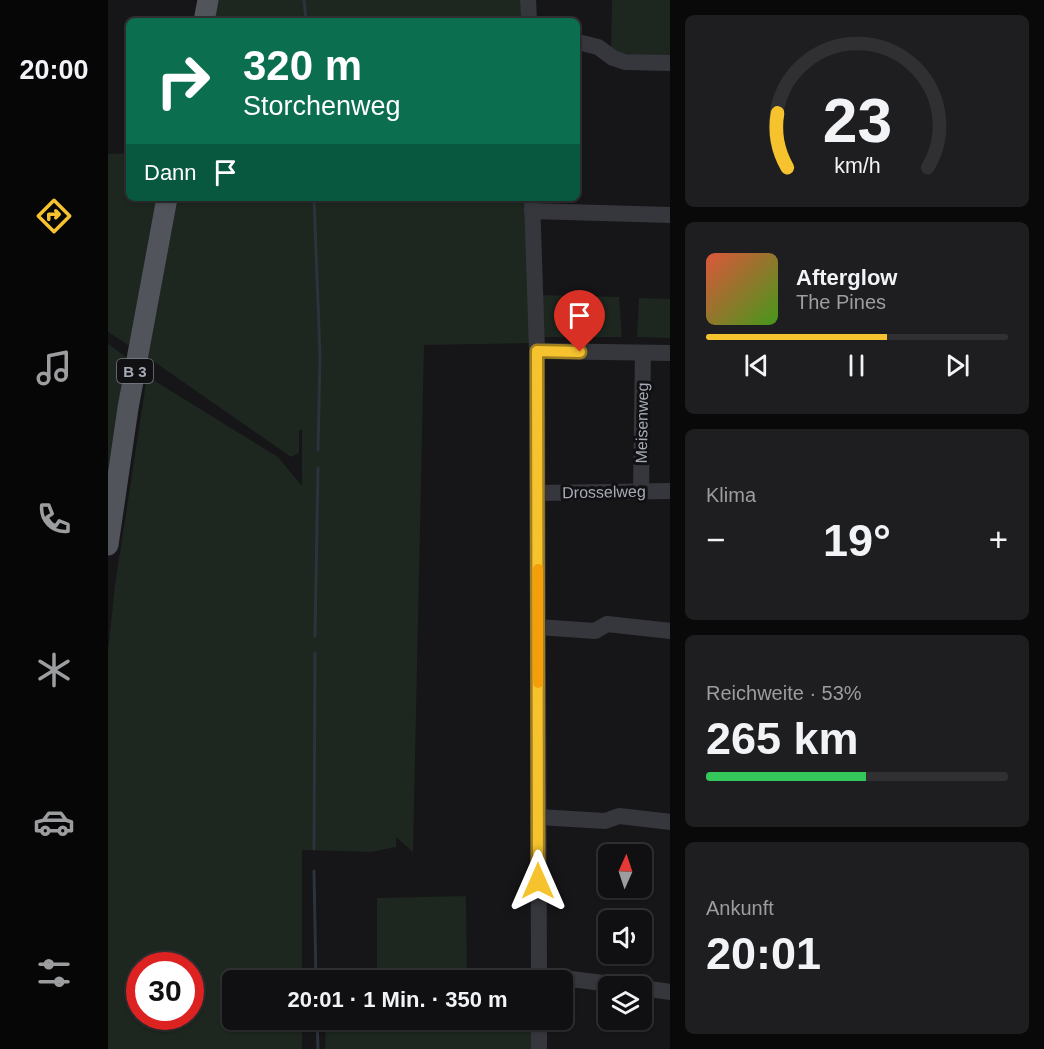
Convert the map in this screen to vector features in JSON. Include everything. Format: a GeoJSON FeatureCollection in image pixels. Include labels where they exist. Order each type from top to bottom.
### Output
{"type":"FeatureCollection","features":[{"type":"Feature","properties":{"kind":"main road"},"geometry":{"type":"LineString","coordinates":[[205,18],[208,0]]}},
{"type":"Feature","properties":{"kind":"main road","name":"B 3"},"geometry":{"type":"LineString","coordinates":[[108,545],[128,408],[166,201]]}},
{"type":"Feature","properties":{"kind":"street"},"geometry":{"type":"LineString","coordinates":[[528,0],[529,18]]}},
{"type":"Feature","properties":{"kind":"street"},"geometry":{"type":"LineString","coordinates":[[580,42],[598,47],[614,58],[626,62],[670,63]]}},
{"type":"Feature","properties":{"kind":"street"},"geometry":{"type":"LineString","coordinates":[[539,970],[537,351],[532,204],[670,215]]}},
{"type":"Feature","properties":{"kind":"street"},"geometry":{"type":"LineString","coordinates":[[537,351],[670,353]]}},
{"type":"Feature","properties":{"kind":"street","name":"Meisenweg"},"geometry":{"type":"LineString","coordinates":[[641,492],[643,353]]}},
{"type":"Feature","properties":{"kind":"street","name":"Drosselweg"},"geometry":{"type":"LineString","coordinates":[[538,493],[670,491]]}},
{"type":"Feature","properties":{"kind":"street"},"geometry":{"type":"LineString","coordinates":[[538,627],[595,631],[608,624],[670,631]]}},
{"type":"Feature","properties":{"kind":"street"},"geometry":{"type":"LineString","coordinates":[[538,817],[605,821],[619,816],[670,822]]}},
{"type":"Feature","properties":{"kind":"street"},"geometry":{"type":"LineString","coordinates":[[573,981],[598,984]]}},
{"type":"Feature","properties":{"kind":"street"},"geometry":{"type":"LineString","coordinates":[[652,989],[670,992]]}},
{"type":"Feature","properties":{"kind":"street"},"geometry":{"type":"LineString","coordinates":[[539,1030],[539,1049]]}},
{"type":"Feature","properties":{"kind":"shaded area"},"geometry":{"type":"Polygon","coordinates":[[[217,0],[520,0],[521,18],[214,18],[217,0]]]}},
{"type":"Feature","properties":{"kind":"shaded area"},"geometry":{"type":"Polygon","coordinates":[[[612,0],[670,0],[670,56],[611,53],[612,0]]]}},
{"type":"Feature","properties":{"kind":"shaded area"},"geometry":{"type":"Polygon","coordinates":[[[126,153],[126,201],[160,201],[131,347],[108,332],[108,154],[126,153]]]}},
{"type":"Feature","properties":{"kind":"shaded area"},"geometry":{"type":"Polygon","coordinates":[[[176,201],[526,201],[530,343],[424,345],[413,852],[396,837],[396,847],[371,852],[302,850],[302,970],[222,970],[222,1030],[302,1030],[302,1049],[108,1049],[108,651],[115,585],[147,376],[278,457],[302,486],[302,430],[299,430],[299,453],[291,457],[143,354],[176,201]]]}},
{"type":"Feature","properties":{"kind":"shaded area"},"geometry":{"type":"Polygon","coordinates":[[[542,295],[619,297],[622,337],[543,337],[542,295]]]}},
{"type":"Feature","properties":{"kind":"shaded area"},"geometry":{"type":"Polygon","coordinates":[[[639,298],[670,299],[670,338],[637,337],[639,298]]]}},
{"type":"Feature","properties":{"kind":"shaded area"},"geometry":{"type":"Polygon","coordinates":[[[108,344],[129,359],[108,477],[108,344]]]}},
{"type":"Feature","properties":{"kind":"shaded area"},"geometry":{"type":"Polygon","coordinates":[[[466,896],[467,970],[377,970],[377,898],[466,896]]]}},
{"type":"Feature","properties":{"kind":"shaded area"},"geometry":{"type":"Polygon","coordinates":[[[326,1030],[533,1030],[533,1049],[325,1049],[326,1030]]]}},
{"type":"Feature","properties":{"kind":"waterway"},"geometry":{"type":"LineString","coordinates":[[304,0],[306,18]]}},
{"type":"Feature","properties":{"kind":"waterway"},"geometry":{"type":"LineString","coordinates":[[314,201],[320,356],[318,450]]}},
{"type":"Feature","properties":{"kind":"waterway"},"geometry":{"type":"LineString","coordinates":[[315,636],[318,468]]}},
{"type":"Feature","properties":{"kind":"waterway"},"geometry":{"type":"LineString","coordinates":[[314,849],[315,653]]}},
{"type":"Feature","properties":{"kind":"waterway"},"geometry":{"type":"LineString","coordinates":[[314,871],[316,970]]}},
{"type":"Feature","properties":{"kind":"waterway"},"geometry":{"type":"LineString","coordinates":[[317,1030],[318,1049]]}},
{"type":"Feature","properties":{"kind":"slow traffic"},"geometry":{"type":"LineString","coordinates":[[538,569],[538,683]]}},
{"type":"Feature","properties":{"kind":"route"},"geometry":{"type":"LineString","coordinates":[[538,881],[537,351],[580,352]]}}]}
